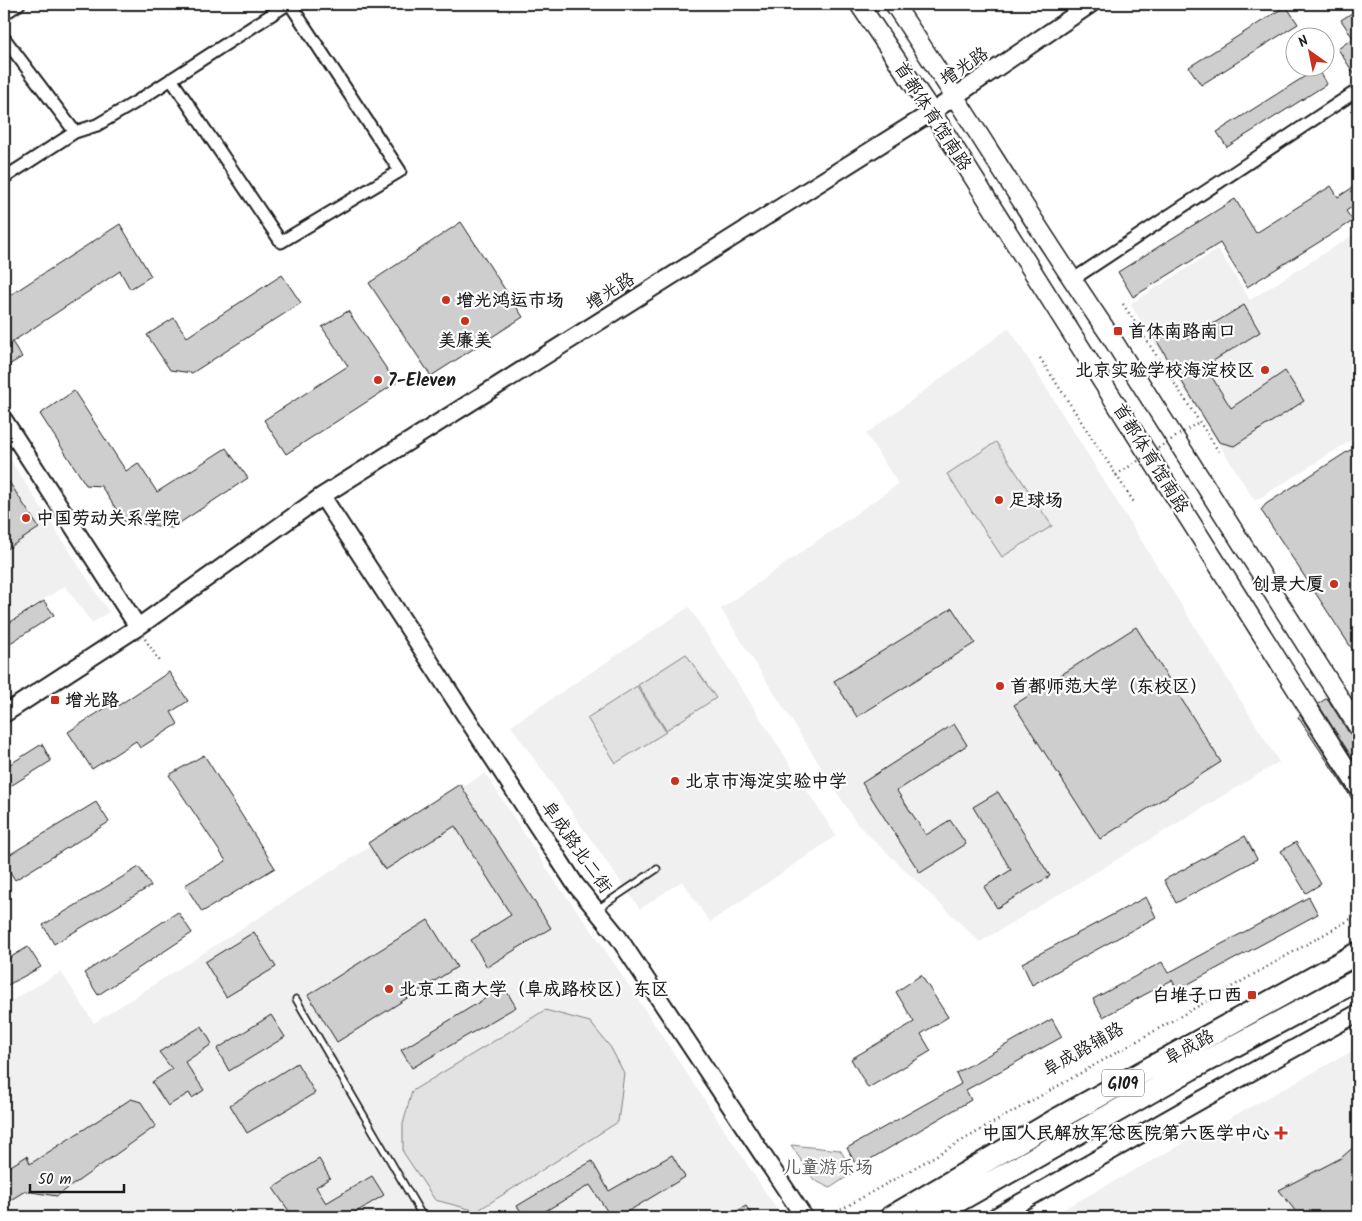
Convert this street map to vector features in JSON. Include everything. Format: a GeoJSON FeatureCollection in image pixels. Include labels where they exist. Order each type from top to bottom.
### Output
{"type":"FeatureCollection","features":[{"type":"Feature","properties":{"kind":"highway","name":"阜成路"},"geometry":{"type":"LineString","coordinates":[[891,1217],[1054,1121],[1358,953]]}},
{"type":"Feature","properties":{"kind":"highway","name":"阜成路"},"geometry":{"type":"LineString","coordinates":[[930,1217],[1191,1069],[1358,980]]}},
{"type":"Feature","properties":{"kind":"main road","name":"首都体育馆南路"},"geometry":{"type":"LineString","coordinates":[[859,4],[932,112],[1358,788]]}},
{"type":"Feature","properties":{"kind":"main road","name":"首都体育馆南路"},"geometry":{"type":"LineString","coordinates":[[894,4],[956,96],[1072,280],[1111,337],[1358,727]]}},
{"type":"Feature","properties":{"kind":"street"},"geometry":{"type":"LineString","coordinates":[[4,14],[19,4]]}},
{"type":"Feature","properties":{"kind":"street"},"geometry":{"type":"LineString","coordinates":[[4,178],[75,132],[97,125],[171,80],[289,4],[400,171],[281,242],[171,80]]}},
{"type":"Feature","properties":{"kind":"street","name":"增光路"},"geometry":{"type":"LineString","coordinates":[[4,714],[138,628],[322,496],[932,112],[1091,4]]}},
{"type":"Feature","properties":{"kind":"street"},"geometry":{"type":"LineString","coordinates":[[4,38],[75,132]]}},
{"type":"Feature","properties":{"kind":"street"},"geometry":{"type":"LineString","coordinates":[[1072,280],[1352,94],[1358,98]]}},
{"type":"Feature","properties":{"kind":"street"},"geometry":{"type":"LineString","coordinates":[[4,420],[138,628]]}},
{"type":"Feature","properties":{"kind":"street","name":"阜成路北二街"},"geometry":{"type":"LineString","coordinates":[[322,496],[575,884],[618,937],[804,1217]]}},
{"type":"Feature","properties":{"kind":"street"},"geometry":{"type":"LineString","coordinates":[[995,1217],[1358,1013]]}},
{"type":"Feature","properties":{"kind":"lane"},"geometry":{"type":"LineString","coordinates":[[596,910],[657,869]]}},
{"type":"Feature","properties":{"kind":"lane"},"geometry":{"type":"LineString","coordinates":[[296,999],[423,1217]]}},
{"type":"Feature","properties":{"kind":"path"},"geometry":{"type":"LineString","coordinates":[[1123,304],[1219,452]]}},
{"type":"Feature","properties":{"kind":"path"},"geometry":{"type":"LineString","coordinates":[[1040,358],[1135,504]]}},
{"type":"Feature","properties":{"kind":"path"},"geometry":{"type":"LineString","coordinates":[[1116,475],[1199,422]]}},
{"type":"Feature","properties":{"kind":"path"},"geometry":{"type":"LineString","coordinates":[[138,628],[161,663]]}},
{"type":"Feature","properties":{"kind":"path","name":"阜成路辅路"},"geometry":{"type":"LineString","coordinates":[[828,1217],[1358,915]]}},
{"type":"Feature","properties":{"kind":"shaded area","name":"北京实验学校海淀校区"},"geometry":{"type":"Polygon","coordinates":[[[1358,232],[1358,436],[1255,501],[1130,304],[1218,249],[1250,300],[1358,232]]]}},
{"type":"Feature","properties":{"kind":"shaded area","name":"首都师范大学（东校区）"},"geometry":{"type":"Polygon","coordinates":[[[1009,328],[1279,762],[980,942],[857,824],[721,609],[898,484],[866,434],[1009,328]]]}},
{"type":"Feature","properties":{"kind":"shaded area","name":"中国劳动关系学院"},"geometry":{"type":"Polygon","coordinates":[[[4,450],[109,612],[92,623],[65,586],[4,625],[4,450]]]}},
{"type":"Feature","properties":{"kind":"shaded area","name":"北京市海淀实验中学"},"geometry":{"type":"Polygon","coordinates":[[[689,607],[836,836],[710,922],[682,881],[640,909],[511,726],[689,607]]]}},
{"type":"Feature","properties":{"kind":"shaded area","name":"北京工商大学（阜成路校区）东区"},"geometry":{"type":"Polygon","coordinates":[[[485,773],[555,881],[598,939],[782,1217],[4,1217],[4,1005],[61,972],[94,1023],[485,773]]]}},
{"type":"Feature","properties":{"kind":"shaded area","name":"中国人民解放军总医院第六医学中心"},"geometry":{"type":"Polygon","coordinates":[[[1358,1048],[1358,1217],[1049,1217],[1358,1048]]]}},
{"type":"Feature","properties":{"kind":"green space","name":"足球场"},"geometry":{"type":"Polygon","coordinates":[[[996,442],[1052,526],[1002,557],[947,474],[996,442]]]}},
{"type":"Feature","properties":{"kind":"green space"},"geometry":{"type":"Polygon","coordinates":[[[686,654],[716,698],[666,730],[638,685],[686,654]]]}},
{"type":"Feature","properties":{"kind":"green space"},"geometry":{"type":"Polygon","coordinates":[[[637,686],[666,732],[616,763],[587,718],[637,686]]]}},
{"type":"Feature","properties":{"kind":"green space"},"geometry":{"type":"Polygon","coordinates":[[[545,1010],[590,1022],[611,1048],[624,1073],[618,1122],[477,1211],[435,1200],[403,1152],[403,1124],[412,1091],[545,1010]]]}},
{"type":"Feature","properties":{"kind":"green space","name":"儿童游乐场"},"geometry":{"type":"Polygon","coordinates":[[[791,1145],[840,1150],[854,1172],[830,1188],[814,1180],[791,1145]]]}},
{"type":"Feature","properties":{"kind":"building"},"geometry":{"type":"Polygon","coordinates":[[[1286,6],[1298,24],[1292,28],[1284,28],[1284,33],[1201,85],[1189,67],[1286,6]]]}},
{"type":"Feature","properties":{"kind":"building"},"geometry":{"type":"Polygon","coordinates":[[[1358,9],[1358,80],[1338,49],[1353,38],[1341,20],[1358,9]]]}},
{"type":"Feature","properties":{"kind":"building"},"geometry":{"type":"Polygon","coordinates":[[[1302,78],[1324,78],[1327,84],[1227,147],[1217,132],[1302,78]]]}},
{"type":"Feature","properties":{"kind":"building"},"geometry":{"type":"Polygon","coordinates":[[[1358,184],[1358,203],[1346,211],[1353,221],[1247,287],[1220,243],[1133,297],[1118,272],[1235,199],[1256,233],[1331,186],[1338,197],[1358,184]]]}},
{"type":"Feature","properties":{"kind":"building","name":"增光鸿运市场"},"geometry":{"type":"Polygon","coordinates":[[[461,222],[523,317],[431,376],[369,283],[461,222]]]}},
{"type":"Feature","properties":{"kind":"building"},"geometry":{"type":"Polygon","coordinates":[[[120,224],[151,276],[130,289],[120,271],[12,342],[22,357],[4,368],[4,299],[120,224]]]}},
{"type":"Feature","properties":{"kind":"building"},"geometry":{"type":"Polygon","coordinates":[[[282,275],[301,303],[192,373],[170,370],[147,335],[174,318],[187,337],[282,275]]]}},
{"type":"Feature","properties":{"kind":"building"},"geometry":{"type":"Polygon","coordinates":[[[1244,305],[1260,332],[1205,366],[1231,408],[1285,371],[1304,401],[1234,446],[1219,442],[1155,338],[1178,324],[1188,339],[1244,305]]]}},
{"type":"Feature","properties":{"kind":"building"},"geometry":{"type":"Polygon","coordinates":[[[348,311],[396,383],[286,454],[264,420],[348,366],[322,327],[348,311]]]}},
{"type":"Feature","properties":{"kind":"building"},"geometry":{"type":"Polygon","coordinates":[[[74,391],[126,471],[138,463],[157,492],[226,448],[248,478],[172,528],[124,521],[101,486],[86,485],[40,414],[74,391]]]}},
{"type":"Feature","properties":{"kind":"building","name":"创景大厦"},"geometry":{"type":"Polygon","coordinates":[[[1350,450],[1358,454],[1358,658],[1261,510],[1266,504],[1350,450]]]}},
{"type":"Feature","properties":{"kind":"building"},"geometry":{"type":"Polygon","coordinates":[[[4,474],[39,528],[4,551],[4,474]]]}},
{"type":"Feature","properties":{"kind":"building"},"geometry":{"type":"Polygon","coordinates":[[[44,601],[54,615],[4,647],[4,626],[44,601]]]}},
{"type":"Feature","properties":{"kind":"building"},"geometry":{"type":"Polygon","coordinates":[[[952,608],[975,643],[857,717],[834,681],[952,608]]]}},
{"type":"Feature","properties":{"kind":"building"},"geometry":{"type":"Polygon","coordinates":[[[1136,627],[1221,762],[1100,839],[1014,705],[1136,627]]]}},
{"type":"Feature","properties":{"kind":"building"},"geometry":{"type":"Polygon","coordinates":[[[169,672],[188,701],[171,712],[178,724],[140,748],[136,741],[92,769],[68,732],[113,703],[116,707],[169,672]]]}},
{"type":"Feature","properties":{"kind":"building"},"geometry":{"type":"Polygon","coordinates":[[[1327,698],[1349,733],[1358,738],[1358,767],[1318,704],[1327,698]]]}},
{"type":"Feature","properties":{"kind":"building"},"geometry":{"type":"Polygon","coordinates":[[[1300,715],[1349,793],[1358,798],[1358,808],[1298,717],[1300,715]]]}},
{"type":"Feature","properties":{"kind":"building"},"geometry":{"type":"Polygon","coordinates":[[[954,724],[967,745],[897,791],[926,835],[950,820],[966,844],[920,873],[862,783],[954,724]]]}},
{"type":"Feature","properties":{"kind":"building"},"geometry":{"type":"Polygon","coordinates":[[[42,744],[51,761],[4,790],[4,768],[42,744]]]}},
{"type":"Feature","properties":{"kind":"building"},"geometry":{"type":"Polygon","coordinates":[[[204,755],[275,868],[202,912],[185,885],[226,861],[169,775],[204,755]]]}},
{"type":"Feature","properties":{"kind":"building"},"geometry":{"type":"Polygon","coordinates":[[[460,784],[551,928],[487,967],[471,940],[511,915],[455,826],[385,870],[368,843],[460,784]]]}},
{"type":"Feature","properties":{"kind":"building"},"geometry":{"type":"Polygon","coordinates":[[[998,792],[1050,876],[997,908],[984,887],[1011,870],[973,807],[998,792]]]}},
{"type":"Feature","properties":{"kind":"building"},"geometry":{"type":"Polygon","coordinates":[[[96,802],[109,822],[15,880],[4,862],[4,858],[96,802]]]}},
{"type":"Feature","properties":{"kind":"building"},"geometry":{"type":"Polygon","coordinates":[[[1245,836],[1257,859],[1176,903],[1164,880],[1245,836]]]}},
{"type":"Feature","properties":{"kind":"building"},"geometry":{"type":"Polygon","coordinates":[[[1296,842],[1321,884],[1306,893],[1281,851],[1296,842]]]}},
{"type":"Feature","properties":{"kind":"building"},"geometry":{"type":"Polygon","coordinates":[[[139,867],[151,886],[54,944],[43,925],[139,867]]]}},
{"type":"Feature","properties":{"kind":"building"},"geometry":{"type":"Polygon","coordinates":[[[1146,897],[1156,917],[1032,985],[1022,963],[1146,897]]]}},
{"type":"Feature","properties":{"kind":"building"},"geometry":{"type":"Polygon","coordinates":[[[1309,897],[1318,914],[1177,990],[1172,980],[1103,1017],[1093,999],[1162,962],[1168,973],[1309,897]]]}},
{"type":"Feature","properties":{"kind":"building"},"geometry":{"type":"Polygon","coordinates":[[[178,912],[192,933],[98,995],[84,973],[178,912]]]}},
{"type":"Feature","properties":{"kind":"building"},"geometry":{"type":"Polygon","coordinates":[[[428,920],[457,967],[337,1042],[308,995],[428,920]]]}},
{"type":"Feature","properties":{"kind":"building"},"geometry":{"type":"Polygon","coordinates":[[[254,932],[276,967],[226,997],[205,962],[254,932]]]}},
{"type":"Feature","properties":{"kind":"building"},"geometry":{"type":"Polygon","coordinates":[[[28,947],[41,967],[4,987],[4,961],[28,947]]]}},
{"type":"Feature","properties":{"kind":"building"},"geometry":{"type":"Polygon","coordinates":[[[921,975],[948,1017],[921,1034],[931,1051],[868,1088],[851,1059],[914,1022],[896,992],[921,975]]]}},
{"type":"Feature","properties":{"kind":"building"},"geometry":{"type":"Polygon","coordinates":[[[504,987],[516,1007],[412,1068],[401,1050],[504,987]]]}},
{"type":"Feature","properties":{"kind":"building"},"geometry":{"type":"Polygon","coordinates":[[[271,1015],[285,1037],[229,1071],[217,1049],[271,1015]]]}},
{"type":"Feature","properties":{"kind":"building"},"geometry":{"type":"Polygon","coordinates":[[[1052,1019],[1062,1037],[966,1090],[971,1100],[857,1167],[847,1148],[961,1084],[956,1073],[1052,1019]]]}},
{"type":"Feature","properties":{"kind":"building"},"geometry":{"type":"Polygon","coordinates":[[[202,1026],[212,1044],[185,1062],[204,1090],[192,1098],[189,1093],[168,1106],[152,1082],[172,1069],[159,1052],[202,1026]]]}},
{"type":"Feature","properties":{"kind":"building"},"geometry":{"type":"Polygon","coordinates":[[[297,1063],[315,1093],[247,1133],[230,1105],[297,1063]]]}},
{"type":"Feature","properties":{"kind":"building"},"geometry":{"type":"Polygon","coordinates":[[[131,1099],[141,1102],[156,1126],[57,1196],[25,1191],[4,1204],[4,1170],[27,1156],[30,1164],[131,1099]]]}},
{"type":"Feature","properties":{"kind":"building"},"geometry":{"type":"Polygon","coordinates":[[[1358,1143],[1358,1212],[1351,1217],[1300,1217],[1279,1190],[1341,1158],[1358,1143]]]}},
{"type":"Feature","properties":{"kind":"building"},"geometry":{"type":"Polygon","coordinates":[[[672,1155],[685,1177],[619,1217],[611,1217],[590,1185],[535,1217],[525,1217],[517,1206],[592,1161],[609,1191],[672,1155]]]}},
{"type":"Feature","properties":{"kind":"building"},"geometry":{"type":"Polygon","coordinates":[[[319,1159],[330,1178],[316,1187],[326,1203],[372,1176],[384,1195],[348,1217],[293,1217],[273,1188],[319,1159]]]}},
{"type":"Feature","properties":{"kind":"building"},"geometry":{"type":"Polygon","coordinates":[[[746,1206],[753,1217],[726,1217],[746,1206]]]}},
{"type":"Feature","properties":{"kind":"place","name":"增光鸿运市场"},"geometry":{"type":"Point","coordinates":[446,300]}},
{"type":"Feature","properties":{"kind":"place","name":"美廉美"},"geometry":{"type":"Point","coordinates":[465,321]}},
{"type":"Feature","properties":{"kind":"place","name":"首体南路南口"},"geometry":{"type":"Point","coordinates":[1118,331]}},
{"type":"Feature","properties":{"kind":"place","name":"北京实验学校海淀校区"},"geometry":{"type":"Point","coordinates":[1265,370]}},
{"type":"Feature","properties":{"kind":"place","name":"7-Eleven"},"geometry":{"type":"Point","coordinates":[378,380]}},
{"type":"Feature","properties":{"kind":"place","name":"足球场"},"geometry":{"type":"Point","coordinates":[999,500]}},
{"type":"Feature","properties":{"kind":"place","name":"中国劳动关系学院"},"geometry":{"type":"Point","coordinates":[26,518]}},
{"type":"Feature","properties":{"kind":"place","name":"创景大厦"},"geometry":{"type":"Point","coordinates":[1334,584]}},
{"type":"Feature","properties":{"kind":"place","name":"首都师范大学（东校区）"},"geometry":{"type":"Point","coordinates":[1000,686]}},
{"type":"Feature","properties":{"kind":"place","name":"增光路"},"geometry":{"type":"Point","coordinates":[55,700]}},
{"type":"Feature","properties":{"kind":"place","name":"北京市海淀实验中学"},"geometry":{"type":"Point","coordinates":[675,781]}},
{"type":"Feature","properties":{"kind":"place","name":"北京工商大学（阜成路校区）东区"},"geometry":{"type":"Point","coordinates":[389,989]}},
{"type":"Feature","properties":{"kind":"place","name":"白堆子口西"},"geometry":{"type":"Point","coordinates":[1252,995]}},
{"type":"Feature","properties":{"kind":"place","name":"中国人民解放军总医院第六医学中心"},"geometry":{"type":"Point","coordinates":[1281,1133]}}]}
